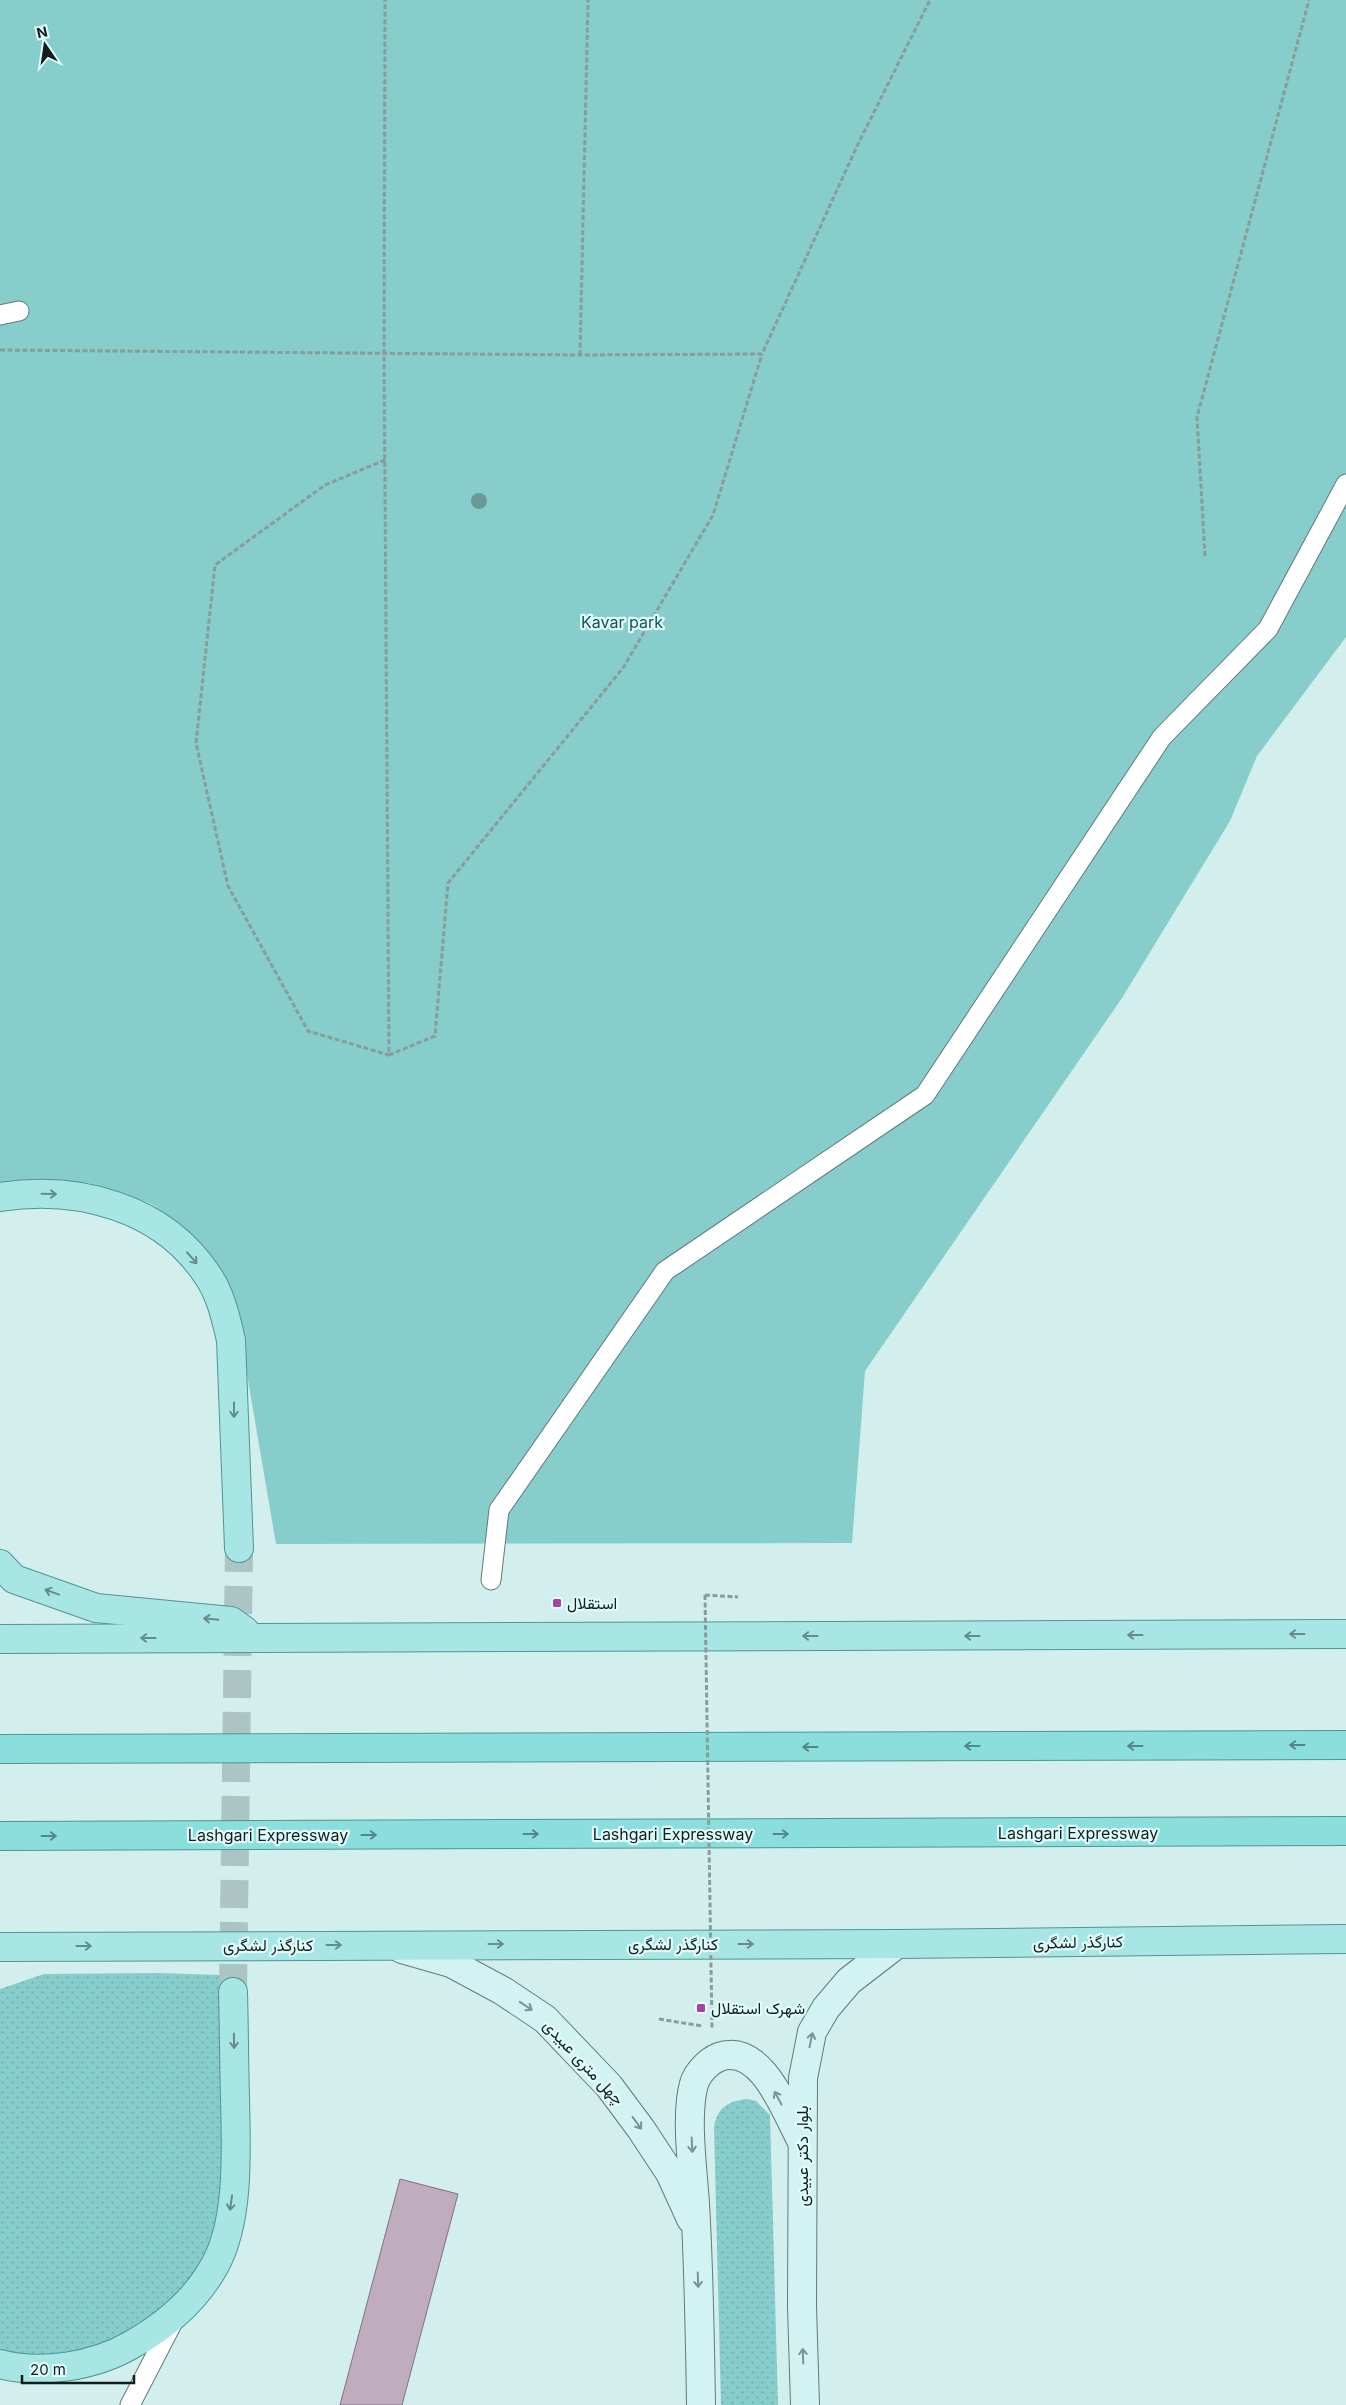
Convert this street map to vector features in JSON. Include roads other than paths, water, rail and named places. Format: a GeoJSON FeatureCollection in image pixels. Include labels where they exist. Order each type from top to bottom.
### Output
{"type":"FeatureCollection","features":[{"type":"Feature","properties":{"kind":"highway"},"geometry":{"type":"LineString","coordinates":[[0,1749],[1346,1745]]}},
{"type":"Feature","properties":{"kind":"highway","name":"Lashgari Expressway"},"geometry":{"type":"LineString","coordinates":[[0,1836],[1346,1831]]}},
{"type":"Feature","properties":{"kind":"main road"},"geometry":{"type":"LineString","coordinates":[[0,1197],[52,1193],[87,1198],[122,1207],[149,1220],[177,1242],[208,1276],[224,1309],[231,1340],[239,1548]]}},
{"type":"Feature","properties":{"kind":"main road"},"geometry":{"type":"LineString","coordinates":[[0,1564],[14,1579],[96,1608],[231,1621],[254,1638]]}},
{"type":"Feature","properties":{"kind":"main road"},"geometry":{"type":"LineString","coordinates":[[0,1639],[1346,1634]]}},
{"type":"Feature","properties":{"kind":"main road","name":"کنارگذر لشگری"},"geometry":{"type":"LineString","coordinates":[[0,1947],[386,1944],[897,1944],[1346,1939]]}},
{"type":"Feature","properties":{"kind":"main road","name":"چهل متری عبیدی"},"geometry":{"type":"LineString","coordinates":[[386,1944],[451,1963],[503,1990],[545,2019],[610,2086],[641,2129],[670,2173],[697,2231]]}},
{"type":"Feature","properties":{"kind":"main road","name":"بلوار دکتر عبیدی"},"geometry":{"type":"LineString","coordinates":[[805,2405],[801,2141],[803,2078],[812,2032],[826,2008],[850,1981],[897,1944]]}},
{"type":"Feature","properties":{"kind":"main road"},"geometry":{"type":"LineString","coordinates":[[0,1961],[43,1947]]}},
{"type":"Feature","properties":{"kind":"main road"},"geometry":{"type":"LineString","coordinates":[[0,2364],[15,2368],[77,2366],[116,2354],[145,2338],[177,2314],[215,2264],[228,2228],[237,2167],[233,1992]]}},
{"type":"Feature","properties":{"kind":"main road"},"geometry":{"type":"LineString","coordinates":[[702,2405],[697,2231],[690,2115],[694,2082],[710,2060],[731,2053],[751,2060],[767,2077],[801,2141]]}},
{"type":"Feature","properties":{"kind":"lane"},"geometry":{"type":"LineString","coordinates":[[0,315],[19,311]]}},
{"type":"Feature","properties":{"kind":"lane"},"geometry":{"type":"LineString","coordinates":[[491,1580],[499,1510],[665,1271],[925,1095],[1162,737],[1268,629],[1346,484]]}},
{"type":"Feature","properties":{"kind":"lane"},"geometry":{"type":"LineString","coordinates":[[130,2405],[177,2314]]}},
{"type":"Feature","properties":{"kind":"tunnel"},"geometry":{"type":"LineString","coordinates":[[233,1992],[239,1548]]}},
{"type":"Feature","properties":{"kind":"place","name":"استقلال"},"geometry":{"type":"Point","coordinates":[557,1603]}},
{"type":"Feature","properties":{"kind":"place","name":"شهرک استقلال"},"geometry":{"type":"Point","coordinates":[701,2008]}},
{"type":"Feature","properties":{"kind":"park label","name":"Kavar park"},"geometry":{"type":"Point","coordinates":[622,622]}}]}
